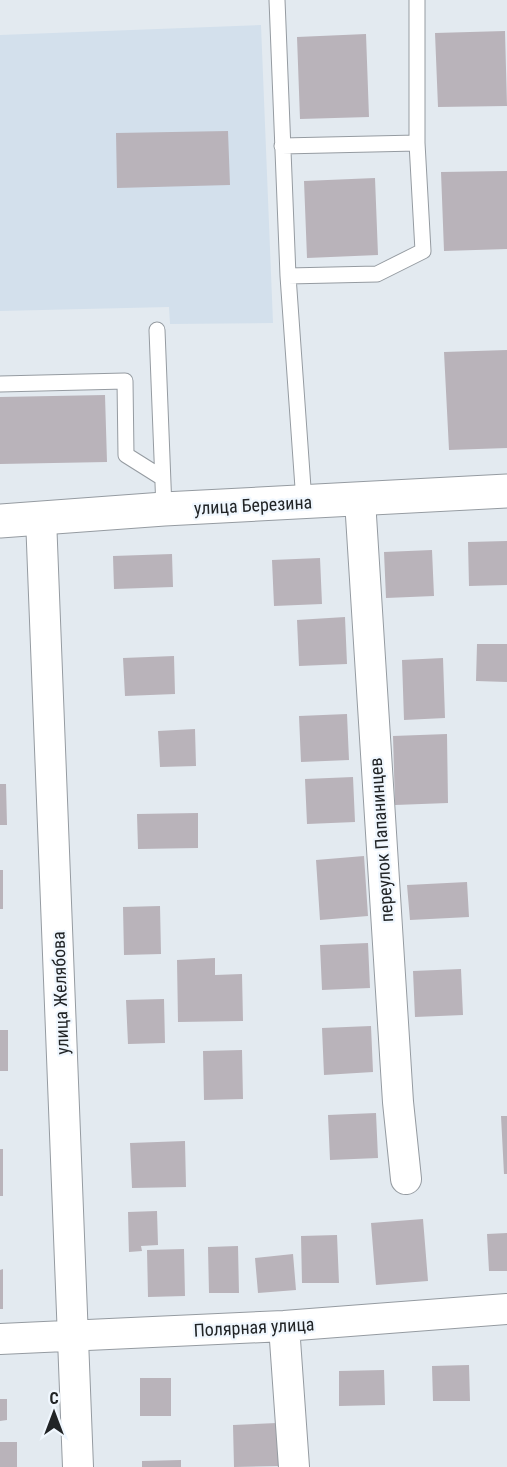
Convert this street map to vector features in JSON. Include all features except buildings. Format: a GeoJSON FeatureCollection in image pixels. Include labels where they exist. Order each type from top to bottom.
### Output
{"type":"FeatureCollection","features":[{"type":"Feature","properties":{"kind":"street","name":"улица Березина"},"geometry":{"type":"LineString","coordinates":[[0,521],[164,509],[507,491]]}},
{"type":"Feature","properties":{"kind":"street","name":"переулок Папанинцев"},"geometry":{"type":"LineString","coordinates":[[360,500],[398,1102],[406,1179]]}},
{"type":"Feature","properties":{"kind":"street","name":"улица Желябова"},"geometry":{"type":"LineString","coordinates":[[41,519],[78,1467]]}},
{"type":"Feature","properties":{"kind":"street","name":"Полярная улица"},"geometry":{"type":"LineString","coordinates":[[0,1339],[284,1326],[507,1309]]}},
{"type":"Feature","properties":{"kind":"street"},"geometry":{"type":"LineString","coordinates":[[284,1326],[294,1467]]}},
{"type":"Feature","properties":{"kind":"lane"},"geometry":{"type":"LineString","coordinates":[[277,0],[288,276],[304,502]]}},
{"type":"Feature","properties":{"kind":"lane"},"geometry":{"type":"LineString","coordinates":[[288,276],[377,274],[423,251],[417,142],[417,0]]}},
{"type":"Feature","properties":{"kind":"lane"},"geometry":{"type":"LineString","coordinates":[[282,146],[417,142]]}},
{"type":"Feature","properties":{"kind":"lane"},"geometry":{"type":"LineString","coordinates":[[157,330],[164,509]]}},
{"type":"Feature","properties":{"kind":"lane"},"geometry":{"type":"LineString","coordinates":[[0,384],[124,381],[126,455],[161,477]]}},
{"type":"Feature","properties":{"kind":"shaded area"},"geometry":{"type":"Polygon","coordinates":[[[261,25],[273,323],[170,324],[169,307],[0,311],[0,35],[261,25]]]}}]}
